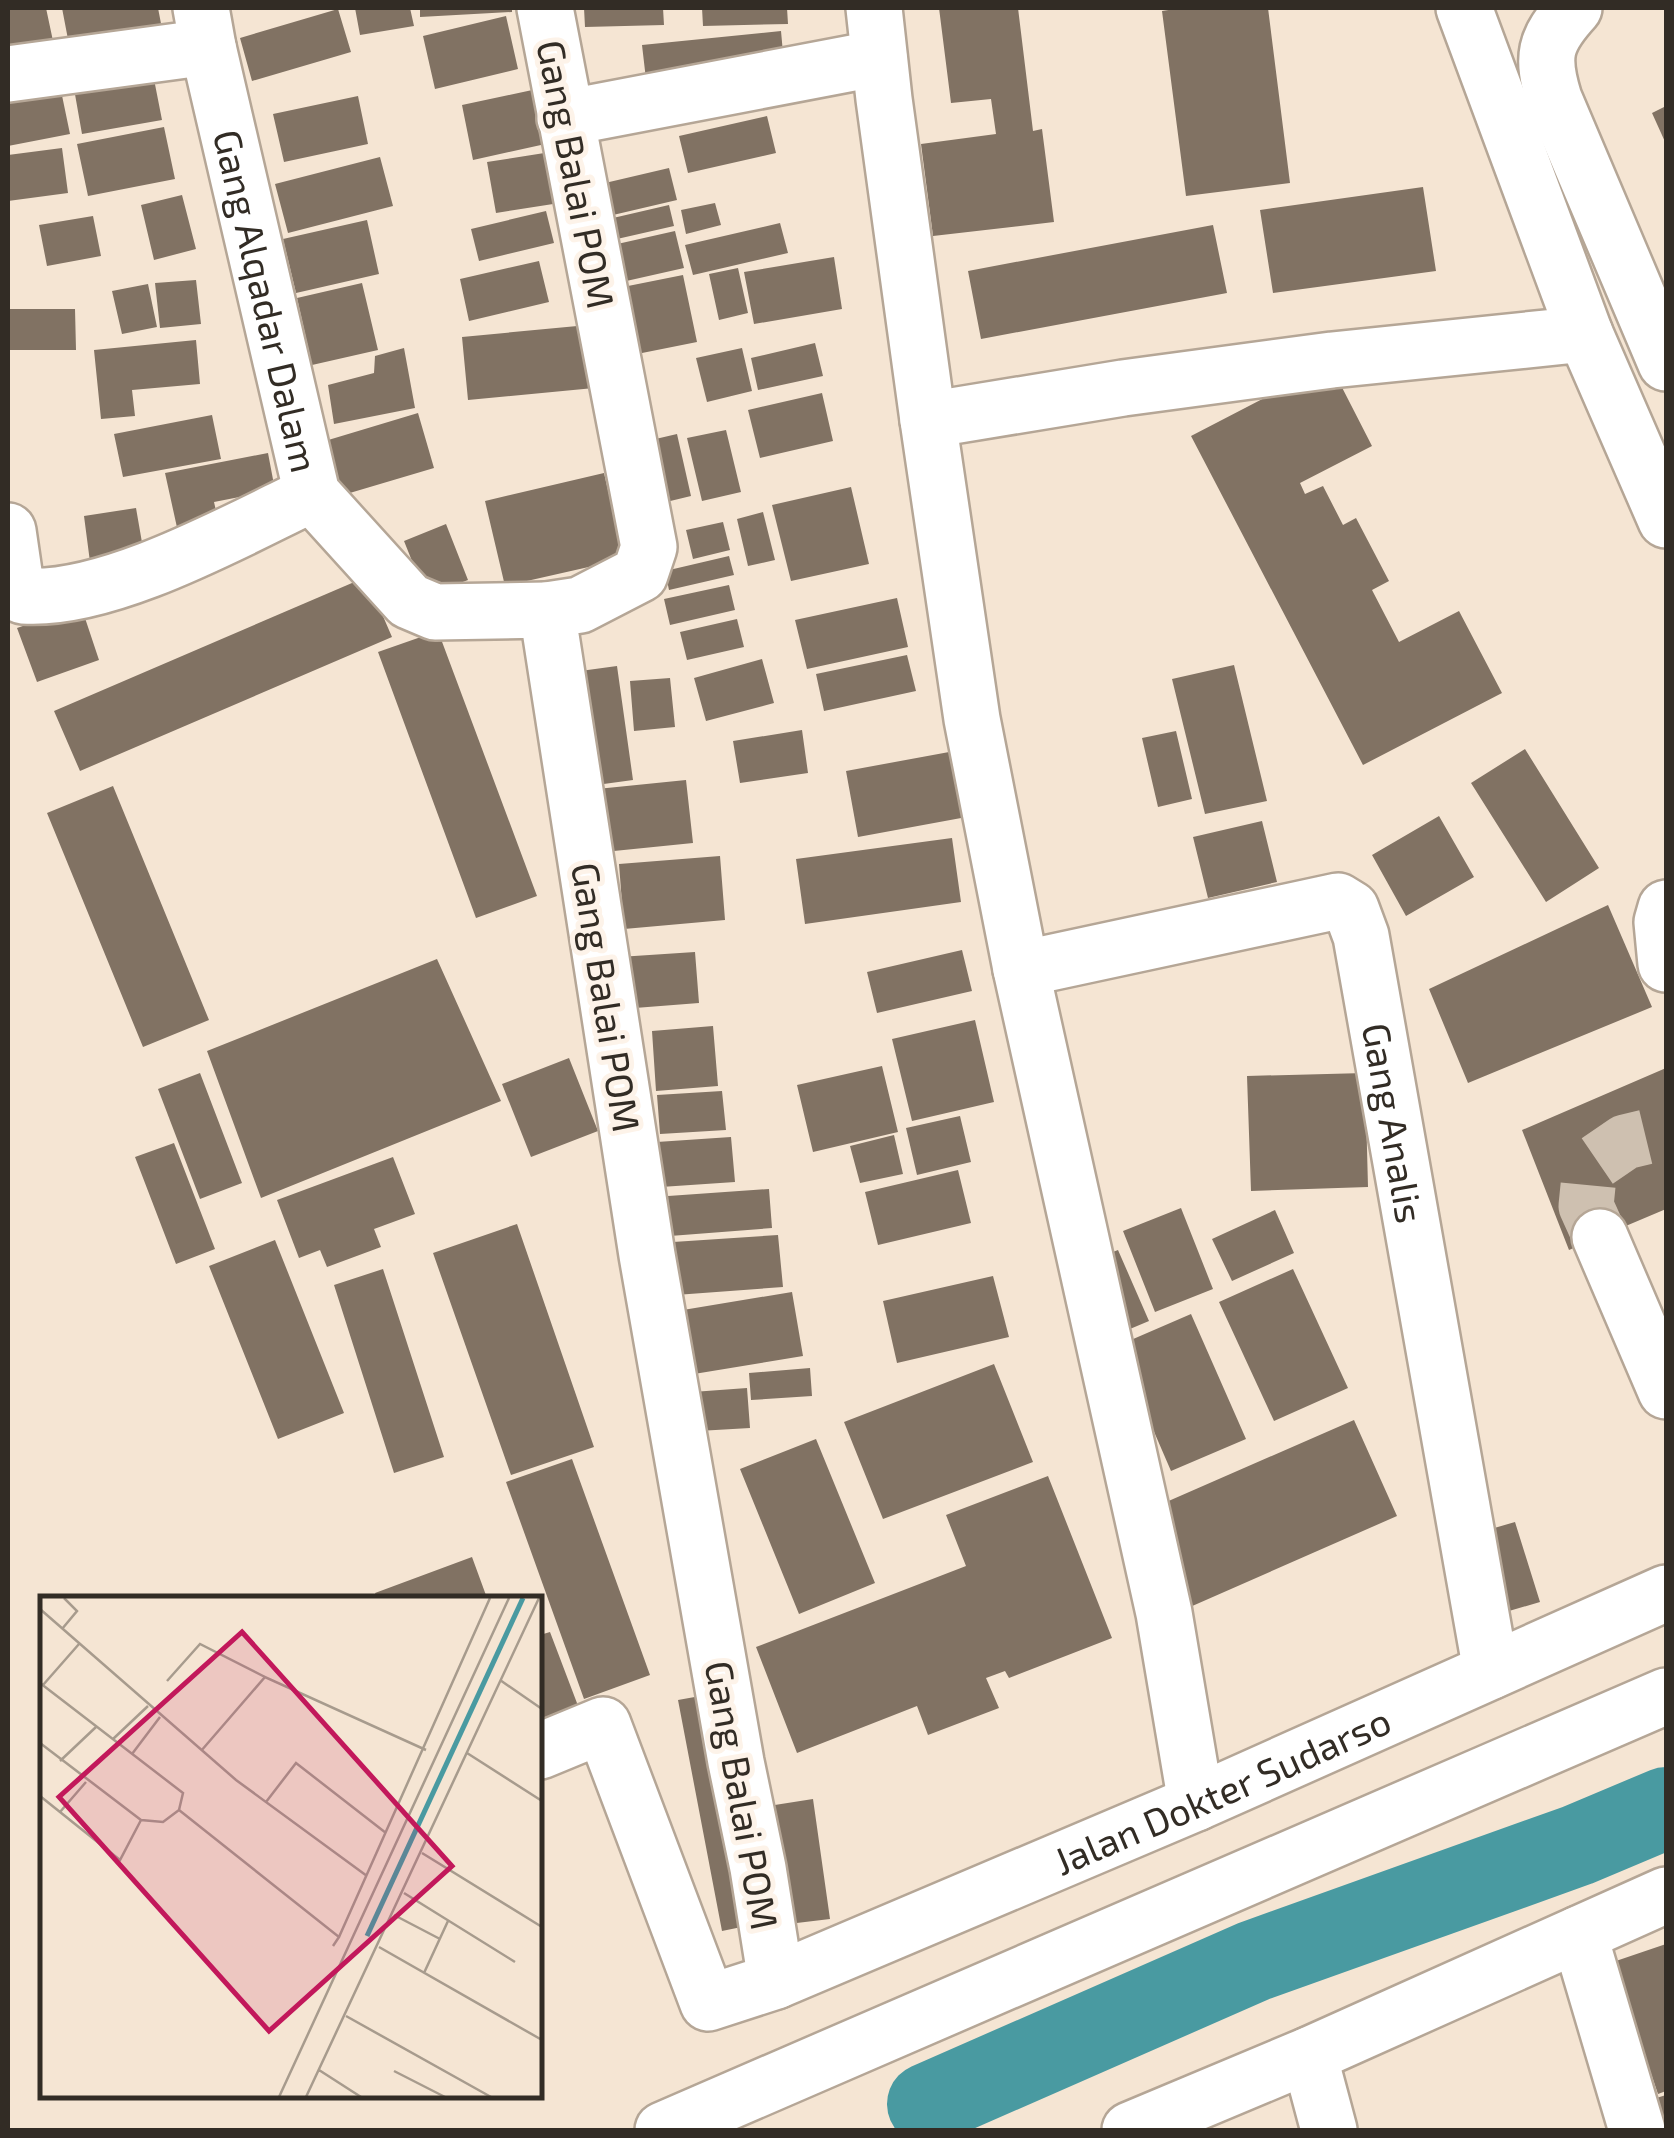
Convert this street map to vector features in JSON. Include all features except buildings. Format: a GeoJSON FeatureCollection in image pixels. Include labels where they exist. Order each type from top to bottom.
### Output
{"type":"FeatureCollection","features":[{"type":"Feature","properties":{"kind":"street","name":"Gang Balai POM"},"geometry":{"type":"LineString","coordinates":[[542,1750],[603,1725],[708,2003],[776,1981],[650,1275],[547,610],[580,604],[640,574],[649,547],[545,8]]}},
{"type":"Feature","properties":{"kind":"street"},"geometry":{"type":"LineString","coordinates":[[1464,8],[1585,334],[1666,520]]}},
{"type":"Feature","properties":{"kind":"street"},"geometry":{"type":"LineString","coordinates":[[1574,8],[1559,24],[1548,47],[1545,69],[1666,363]]}},
{"type":"Feature","properties":{"kind":"street"},"geometry":{"type":"LineString","coordinates":[[8,74],[204,27]]}},
{"type":"Feature","properties":{"kind":"street","name":"Gang Alqadar Dalam"},"geometry":{"type":"LineString","coordinates":[[204,27],[312,494],[410,600],[435,612],[547,610]]}},
{"type":"Feature","properties":{"kind":"street"},"geometry":{"type":"LineString","coordinates":[[565,118],[876,33],[972,719],[1021,969],[1164,1613],[1196,1803]]}},
{"type":"Feature","properties":{"kind":"street"},"geometry":{"type":"LineString","coordinates":[[928,420],[1332,360],[1585,334]]}},
{"type":"Feature","properties":{"kind":"street"},"geometry":{"type":"LineString","coordinates":[[8,531],[16,586],[23,596],[42,597],[105,584],[156,565],[312,494]]}},
{"type":"Feature","properties":{"kind":"street","name":"Gang Analis"},"geometry":{"type":"LineString","coordinates":[[1021,969],[1338,901],[1351,909],[1361,936],[1492,1671]]}},
{"type":"Feature","properties":{"kind":"street"},"geometry":{"type":"LineString","coordinates":[[1666,908],[1662,922],[1666,964]]}},
{"type":"Feature","properties":{"kind":"street"},"geometry":{"type":"LineString","coordinates":[[1600,1237],[1666,1391]]}},
{"type":"Feature","properties":{"kind":"street","name":"Jalan Dokter Sudarso"},"geometry":{"type":"LineString","coordinates":[[776,1981],[1196,1803],[1666,1592]]}},
{"type":"Feature","properties":{"kind":"street"},"geometry":{"type":"LineString","coordinates":[[663,2130],[1666,1696]]}},
{"type":"Feature","properties":{"kind":"street"},"geometry":{"type":"LineString","coordinates":[[1150,2126],[1666,1895]]}},
{"type":"Feature","properties":{"kind":"street"},"geometry":{"type":"LineString","coordinates":[[1579,1934],[1637,2130]]}},
{"type":"Feature","properties":{"kind":"street"},"geometry":{"type":"LineString","coordinates":[[1308,2055],[1329,2130]]}},
{"type":"Feature","properties":{"kind":"waterway"},"geometry":{"type":"LineString","coordinates":[[928,2104],[1254,1961],[1578,1845],[1666,1808]]}},
{"type":"Feature","properties":{"kind":"tunnel"},"geometry":{"type":"LineString","coordinates":[[1600,1237],[1586,1206],[1590,1166],[1625,1142],[1658,1134],[1666,1141]]}}]}
